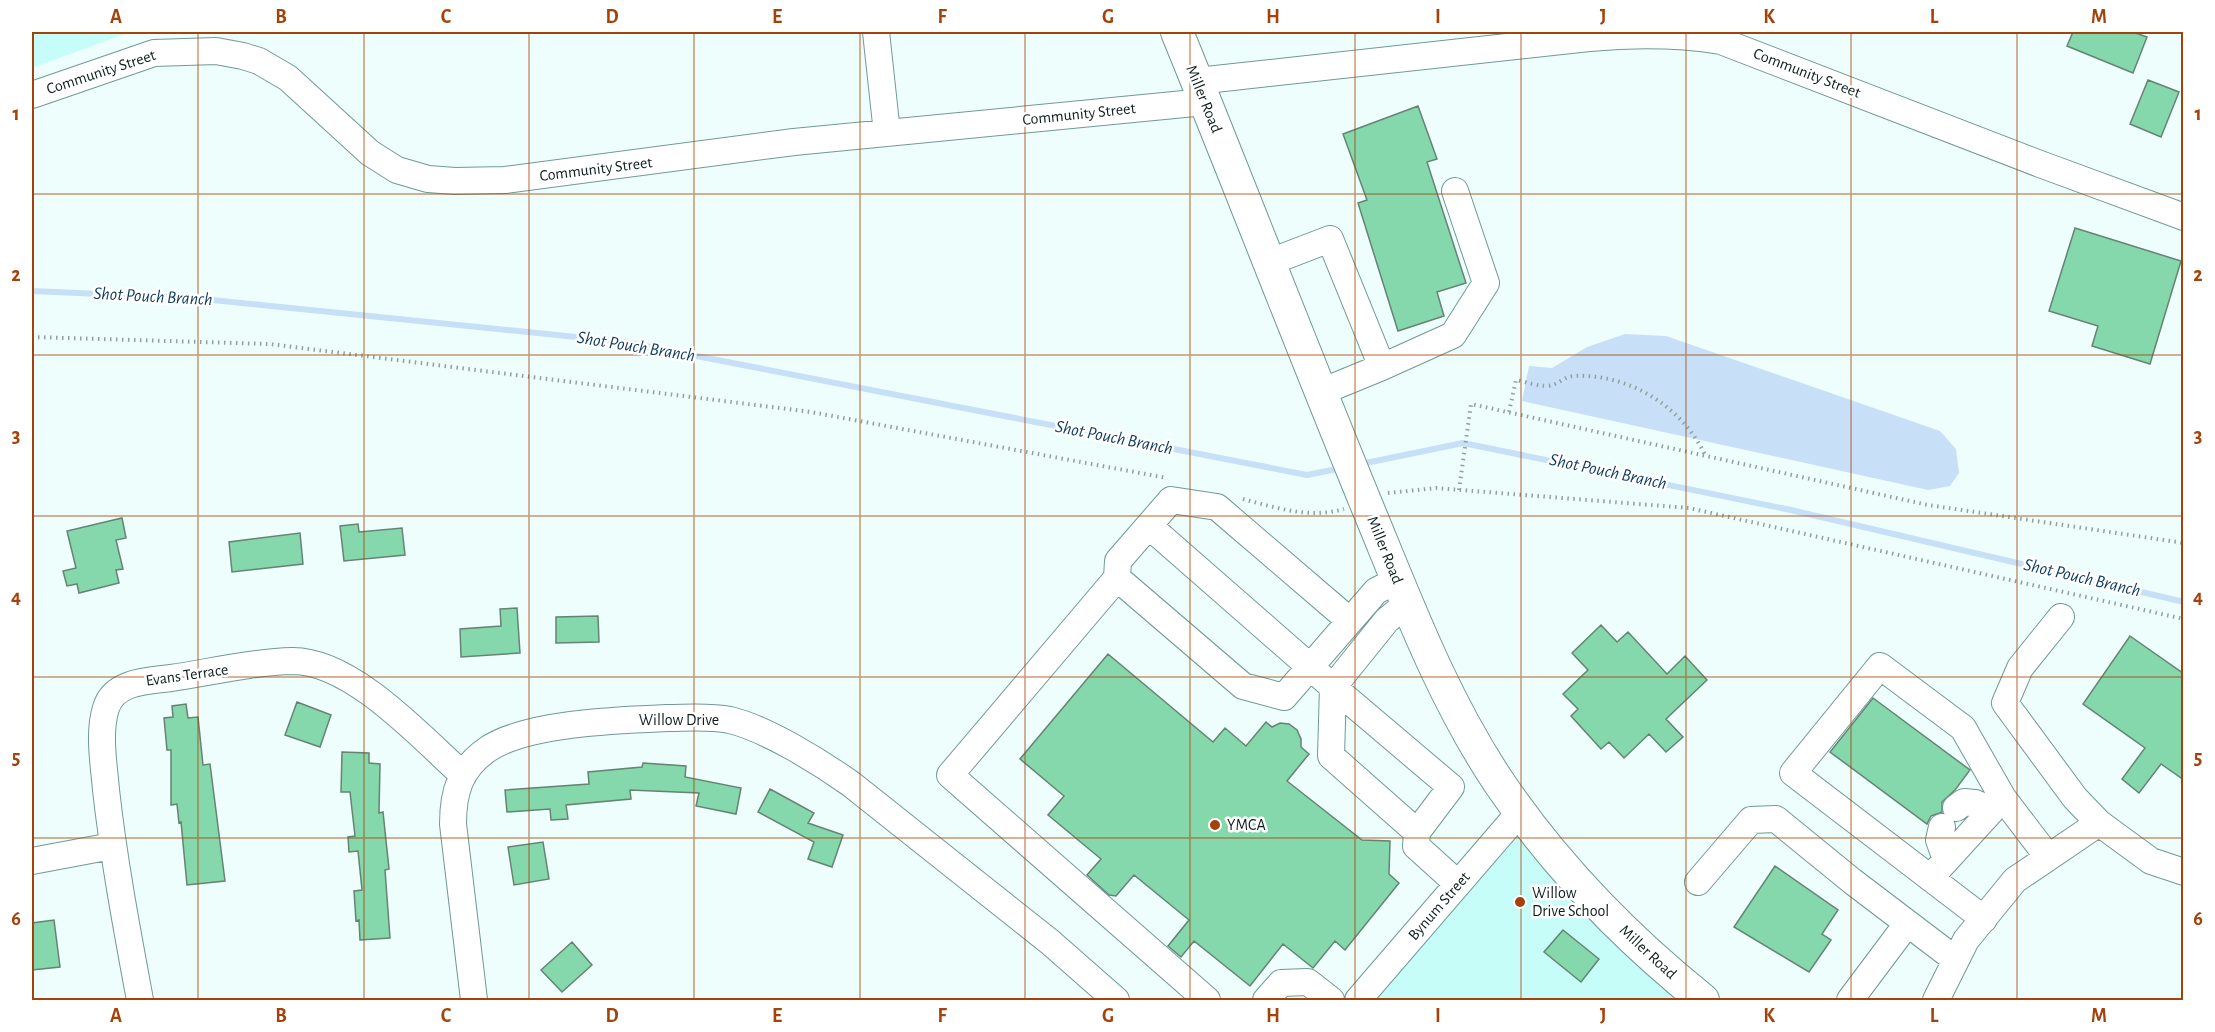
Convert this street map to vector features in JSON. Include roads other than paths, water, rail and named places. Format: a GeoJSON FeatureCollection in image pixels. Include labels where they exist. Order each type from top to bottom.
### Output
{"type":"FeatureCollection","features":[{"type":"Feature","properties":{"kind":"main road","name":"Miller Road"},"geometry":{"type":"LineString","coordinates":[[1177,32],[1270,262],[1362,500],[1454,706],[1499,782],[1549,850],[1614,920],[1702,1000]]}},
{"type":"Feature","properties":{"kind":"street"},"geometry":{"type":"LineString","coordinates":[[876,32],[887,133]]}},
{"type":"Feature","properties":{"kind":"street","name":"Community Street"},"geometry":{"type":"LineString","coordinates":[[32,94],[154,54],[216,51],[259,61],[288,78],[370,153],[397,170],[428,179],[505,180],[1201,92],[1506,39],[1665,34],[1721,41],[1743,39],[2040,164],[2184,217]]}},
{"type":"Feature","properties":{"kind":"street"},"geometry":{"type":"LineString","coordinates":[[1321,392],[1453,335],[1486,283],[1455,191]]}},
{"type":"Feature","properties":{"kind":"street"},"geometry":{"type":"LineString","coordinates":[[1270,262],[1330,238],[1382,367]]}},
{"type":"Feature","properties":{"kind":"street"},"geometry":{"type":"LineString","coordinates":[[1207,1000],[950,775],[1117,578],[1118,561],[1171,500],[1217,507],[1350,621]]}},
{"type":"Feature","properties":{"kind":"street"},"geometry":{"type":"LineString","coordinates":[[1149,526],[1451,787],[1417,832],[1416,846],[1458,884]]}},
{"type":"Feature","properties":{"kind":"street"},"geometry":{"type":"LineString","coordinates":[[1117,578],[1243,686],[1284,698],[1376,591],[1402,592],[1387,620],[1333,687],[1331,756],[1417,832]]}},
{"type":"Feature","properties":{"kind":"street"},"geometry":{"type":"LineString","coordinates":[[2061,617],[2020,668],[2005,703],[2076,798],[2099,823],[2151,861],[2184,872]]}},
{"type":"Feature","properties":{"kind":"street","name":"Evans Terrace"},"geometry":{"type":"LineString","coordinates":[[140,1000],[112,846],[104,769],[104,718],[109,701],[119,691],[135,682],[294,661],[327,668],[340,673],[378,699],[463,775]]}},
{"type":"Feature","properties":{"kind":"street"},"geometry":{"type":"LineString","coordinates":[[1984,918],[1938,869],[1792,773],[1880,666],[1963,728],[1997,804],[2048,857]]}},
{"type":"Feature","properties":{"kind":"street","name":"Willow Drive"},"geometry":{"type":"LineString","coordinates":[[474,1000],[453,824],[453,802],[463,775],[488,749],[509,739],[549,729],[584,723],[705,717],[748,725],[822,764],[851,784],[1050,942],[1116,1000]]}},
{"type":"Feature","properties":{"kind":"street"},"geometry":{"type":"LineString","coordinates":[[1938,869],[1939,840],[1949,818],[1964,802],[1997,804]]}},
{"type":"Feature","properties":{"kind":"street"},"geometry":{"type":"LineString","coordinates":[[1938,869],[1997,804]]}},
{"type":"Feature","properties":{"kind":"street","name":"Bynum Street"},"geometry":{"type":"LineString","coordinates":[[1358,1000],[1520,812]]}},
{"type":"Feature","properties":{"kind":"street"},"geometry":{"type":"LineString","coordinates":[[1698,882],[1751,820],[1776,819],[1907,924],[1956,960]]}},
{"type":"Feature","properties":{"kind":"street"},"geometry":{"type":"LineString","coordinates":[[1936,1000],[1966,940],[2015,880],[2099,823]]}},
{"type":"Feature","properties":{"kind":"street"},"geometry":{"type":"LineString","coordinates":[[32,861],[112,846]]}},
{"type":"Feature","properties":{"kind":"street"},"geometry":{"type":"LineString","coordinates":[[1850,1000],[1907,924]]}},
{"type":"Feature","properties":{"kind":"street"},"geometry":{"type":"LineString","coordinates":[[1266,1000],[1281,983],[1308,982],[1331,1000]]}},
{"type":"Feature","properties":{"kind":"waterway","name":"Shot Pouch Branch"},"geometry":{"type":"LineString","coordinates":[[32,291],[193,298],[625,342],[1307,475],[1342,468]]}},
{"type":"Feature","properties":{"kind":"waterway","name":"Shot Pouch Branch"},"geometry":{"type":"LineString","coordinates":[[1361,464],[1463,443],[1791,510],[2184,602]]}},
{"type":"Feature","properties":{"kind":"place","name":"YMCA"},"geometry":{"type":"Point","coordinates":[1215,825]}},
{"type":"Feature","properties":{"kind":"place","name":"Willow Drive School"},"geometry":{"type":"Point","coordinates":[1520,902]}}]}
